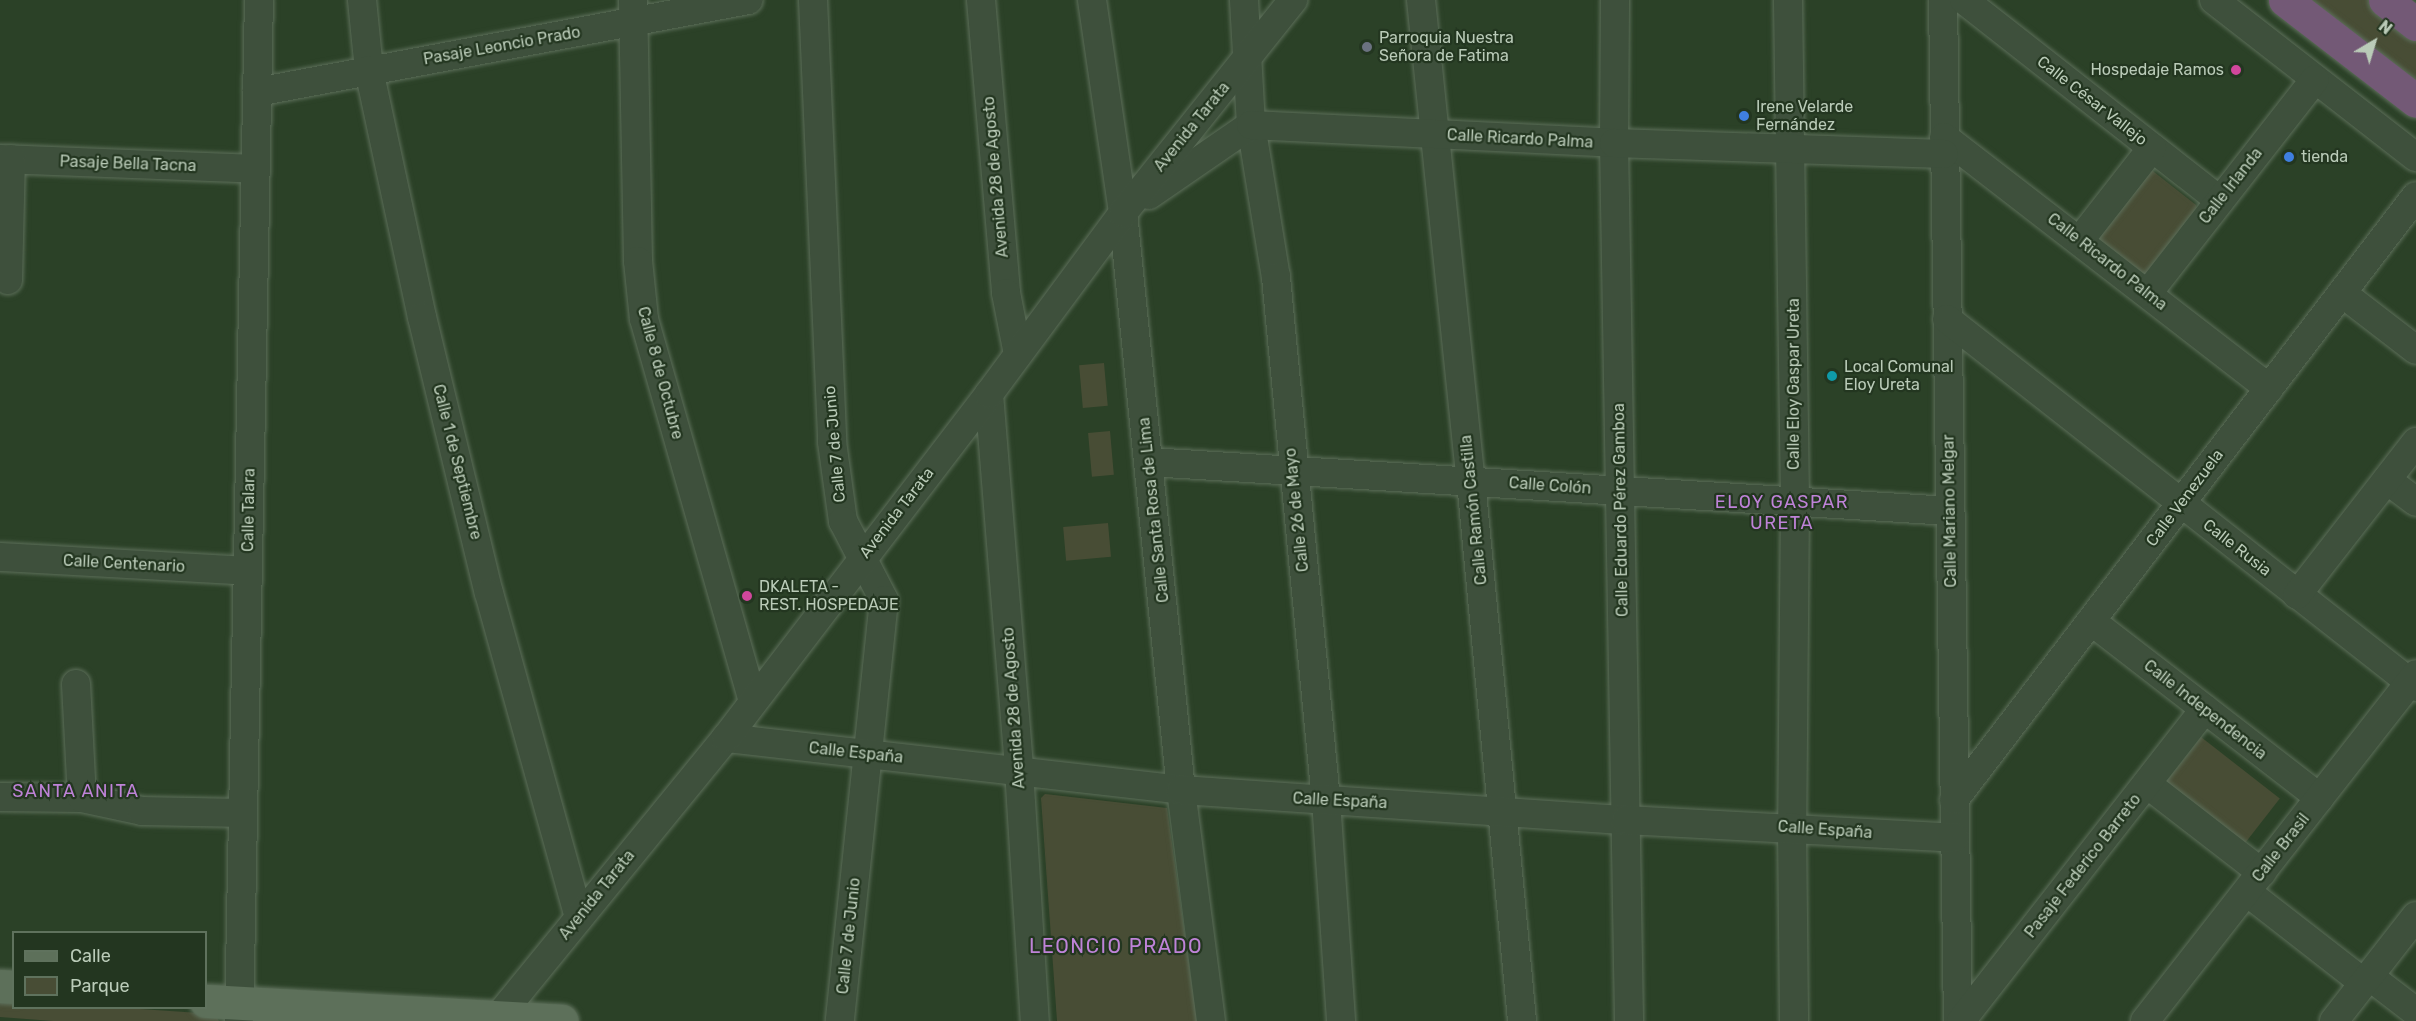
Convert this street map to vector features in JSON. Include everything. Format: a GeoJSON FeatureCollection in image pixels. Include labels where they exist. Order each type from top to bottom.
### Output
{"type":"FeatureCollection","features":[{"type":"Feature","properties":{"kind":"highway"},"geometry":{"type":"LineString","coordinates":[[2285,0],[2416,101]]}},
{"type":"Feature","properties":{"kind":"highway"},"geometry":{"type":"LineString","coordinates":[[2385,0],[2416,24]]}},
{"type":"Feature","properties":{"kind":"main road"},"geometry":{"type":"LineString","coordinates":[[207,1001],[240,1012],[561,1021]]}},
{"type":"Feature","properties":{"kind":"street","name":"Calle Talara"},"geometry":{"type":"LineString","coordinates":[[240,1012],[258,0]]}},
{"type":"Feature","properties":{"kind":"street","name":"Calle 1 de Septiembre"},"geometry":{"type":"LineString","coordinates":[[362,0],[369,70],[422,317],[489,593],[579,917]]}},
{"type":"Feature","properties":{"kind":"street","name":"Pasaje Leoncio Prado"},"geometry":{"type":"LineString","coordinates":[[257,92],[369,70],[632,11],[748,0]]}},
{"type":"Feature","properties":{"kind":"street","name":"Calle 7 de Junio"},"geometry":{"type":"LineString","coordinates":[[813,0],[832,442],[843,521],[884,600],[840,1021]]}},
{"type":"Feature","properties":{"kind":"street","name":"Avenida 28 de Agosto"},"geometry":{"type":"LineString","coordinates":[[981,0],[1006,293],[1018,354]]}},
{"type":"Feature","properties":{"kind":"street","name":"Calle Santa Rosa de Lima"},"geometry":{"type":"LineString","coordinates":[[1092,0],[1123,213],[1181,790],[1211,1021]]}},
{"type":"Feature","properties":{"kind":"street","name":"Calle 26 de Mayo"},"geometry":{"type":"LineString","coordinates":[[1244,0],[1249,57],[1251,125],[1276,277],[1326,800],[1341,1021]]}},
{"type":"Feature","properties":{"kind":"street","name":"Avenida Tarata"},"geometry":{"type":"LineString","coordinates":[[497,1019],[726,738],[862,557],[989,394],[1123,213],[1293,0]]}},
{"type":"Feature","properties":{"kind":"street","name":"Calle Ramón Castilla"},"geometry":{"type":"LineString","coordinates":[[1421,0],[1471,481],[1521,1021]]}},
{"type":"Feature","properties":{"kind":"street","name":"Calle Eduardo Pérez Gamboa"},"geometry":{"type":"LineString","coordinates":[[1615,0],[1614,143],[1629,1021]]}},
{"type":"Feature","properties":{"kind":"street","name":"Calle Eloy Gaspar Ureta"},"geometry":{"type":"LineString","coordinates":[[1788,0],[1792,149],[1795,502],[1792,827],[1794,1021]]}},
{"type":"Feature","properties":{"kind":"street","name":"Calle Mariano Melgar"},"geometry":{"type":"LineString","coordinates":[[1942,0],[1959,1021]]}},
{"type":"Feature","properties":{"kind":"street","name":"Calle César Vallejo"},"geometry":{"type":"LineString","coordinates":[[1964,0],[2220,201]]}},
{"type":"Feature","properties":{"kind":"street"},"geometry":{"type":"LineString","coordinates":[[2214,0],[2416,157]]}},
{"type":"Feature","properties":{"kind":"street","name":"Calle 8 de Octubre"},"geometry":{"type":"LineString","coordinates":[[632,11],[638,261],[644,319],[753,701]]}},
{"type":"Feature","properties":{"kind":"street","name":"Calle Irlanda"},"geometry":{"type":"LineString","coordinates":[[2148,293],[2315,79]]}},
{"type":"Feature","properties":{"kind":"street"},"geometry":{"type":"LineString","coordinates":[[1123,213],[1251,125]]}},
{"type":"Feature","properties":{"kind":"street","name":"Calle Ricardo Palma"},"geometry":{"type":"LineString","coordinates":[[1251,125],[1614,143],[1792,149],[1944,146],[2080,240],[2269,388]]}},
{"type":"Feature","properties":{"kind":"street"},"geometry":{"type":"LineString","coordinates":[[2080,240],[2152,148]]}},
{"type":"Feature","properties":{"kind":"street"},"geometry":{"type":"LineString","coordinates":[[6,159],[8,280]]}},
{"type":"Feature","properties":{"kind":"street","name":"Pasaje Bella Tacna"},"geometry":{"type":"LineString","coordinates":[[6,159],[255,169]]}},
{"type":"Feature","properties":{"kind":"street","name":"Calle Venezuela"},"geometry":{"type":"LineString","coordinates":[[1954,800],[2416,196]]}},
{"type":"Feature","properties":{"kind":"street"},"geometry":{"type":"LineString","coordinates":[[2342,293],[2416,350]]}},
{"type":"Feature","properties":{"kind":"street","name":"Calle Rusia"},"geometry":{"type":"LineString","coordinates":[[1947,319],[2297,595],[2414,681]]}},
{"type":"Feature","properties":{"kind":"street","name":"Avenida 28 de Agosto"},"geometry":{"type":"LineString","coordinates":[[989,394],[1019,770],[1035,1021]]}},
{"type":"Feature","properties":{"kind":"street"},"geometry":{"type":"LineString","coordinates":[[2297,595],[2416,442]]}},
{"type":"Feature","properties":{"kind":"street","name":"Calle Colón"},"geometry":{"type":"LineString","coordinates":[[1149,462],[1950,511]]}},
{"type":"Feature","properties":{"kind":"street"},"geometry":{"type":"LineString","coordinates":[[2387,480],[2416,502]]}},
{"type":"Feature","properties":{"kind":"street","name":"Calle Centenario"},"geometry":{"type":"LineString","coordinates":[[0,557],[248,571]]}},
{"type":"Feature","properties":{"kind":"street","name":"Calle Independencia"},"geometry":{"type":"LineString","coordinates":[[2091,621],[2320,798]]}},
{"type":"Feature","properties":{"kind":"street","name":"Calle Brasil"},"geometry":{"type":"LineString","coordinates":[[2145,1021],[2414,681]]}},
{"type":"Feature","properties":{"kind":"street"},"geometry":{"type":"LineString","coordinates":[[76,684],[82,798]]}},
{"type":"Feature","properties":{"kind":"street","name":"Pasaje Federico Barreto"},"geometry":{"type":"LineString","coordinates":[[1959,1021],[2205,709]]}},
{"type":"Feature","properties":{"kind":"street","name":"Calle España"},"geometry":{"type":"LineString","coordinates":[[726,738],[1181,790],[1626,820],[1792,827],[1955,838]]}},
{"type":"Feature","properties":{"kind":"street"},"geometry":{"type":"LineString","coordinates":[[2147,784],[2254,883],[2366,980],[2416,1012]]}},
{"type":"Feature","properties":{"kind":"street"},"geometry":{"type":"LineString","coordinates":[[0,797],[82,798],[142,811],[243,813]]}},
{"type":"Feature","properties":{"kind":"street"},"geometry":{"type":"LineString","coordinates":[[2334,1021],[2416,916]]}},
{"type":"Feature","properties":{"kind":"green space"},"geometry":{"type":"Polygon","coordinates":[[[2311,0],[2370,0],[2416,36],[2416,81],[2311,0]]]}},
{"type":"Feature","properties":{"kind":"green space"},"geometry":{"type":"Polygon","coordinates":[[[2149,168],[2196,205],[2198,213],[2147,280],[2096,248],[2094,233],[2149,168]]]}},
{"type":"Feature","properties":{"kind":"green space"},"geometry":{"type":"Polygon","coordinates":[[[1104,363],[1108,406],[1083,408],[1079,365],[1104,363]]]}},
{"type":"Feature","properties":{"kind":"green space"},"geometry":{"type":"Polygon","coordinates":[[[1110,431],[1114,475],[1092,477],[1088,433],[1110,431]]]}},
{"type":"Feature","properties":{"kind":"green space"},"geometry":{"type":"Polygon","coordinates":[[[1108,523],[1111,557],[1066,561],[1063,527],[1108,523]]]}},
{"type":"Feature","properties":{"kind":"green space"},"geometry":{"type":"Polygon","coordinates":[[[2201,737],[2280,799],[2242,847],[2163,786],[2201,737]]]}},
{"type":"Feature","properties":{"kind":"green space","name":"LEONCIO PRADO"},"geometry":{"type":"Polygon","coordinates":[[[1045,794],[1167,808],[1197,1021],[1057,1021],[1041,798],[1045,794]]]}},
{"type":"Feature","properties":{"kind":"green space"},"geometry":{"type":"Polygon","coordinates":[[[0,999],[12,1000],[12,1009],[140,1009],[215,1014],[219,1021],[53,1021],[0,1017],[0,999]]]}},
{"type":"Feature","properties":{"kind":"place","name":"Parroquia Nuestra Señora de Fatima"},"geometry":{"type":"Point","coordinates":[1367,47]}},
{"type":"Feature","properties":{"kind":"place","name":"Hospedaje Ramos"},"geometry":{"type":"Point","coordinates":[2236,70]}},
{"type":"Feature","properties":{"kind":"place","name":"Irene Velarde Fernández"},"geometry":{"type":"Point","coordinates":[1744,116]}},
{"type":"Feature","properties":{"kind":"place","name":"tienda"},"geometry":{"type":"Point","coordinates":[2289,157]}},
{"type":"Feature","properties":{"kind":"place","name":"Local Comunal Eloy Ureta"},"geometry":{"type":"Point","coordinates":[1832,376]}},
{"type":"Feature","properties":{"kind":"place","name":"DKALETA - REST. HOSPEDAJE"},"geometry":{"type":"Point","coordinates":[747,596]}},
{"type":"Feature","properties":{"kind":"district","name":"ELOY GASPAR URETA"},"geometry":{"type":"Point","coordinates":[1782,513]}},
{"type":"Feature","properties":{"kind":"district","name":"SANTA ANITA"},"geometry":{"type":"Point","coordinates":[76,791]}},
{"type":"Feature","properties":{"kind":"district","name":"LEONCIO PRADO"},"geometry":{"type":"Point","coordinates":[1116,946]}}]}
